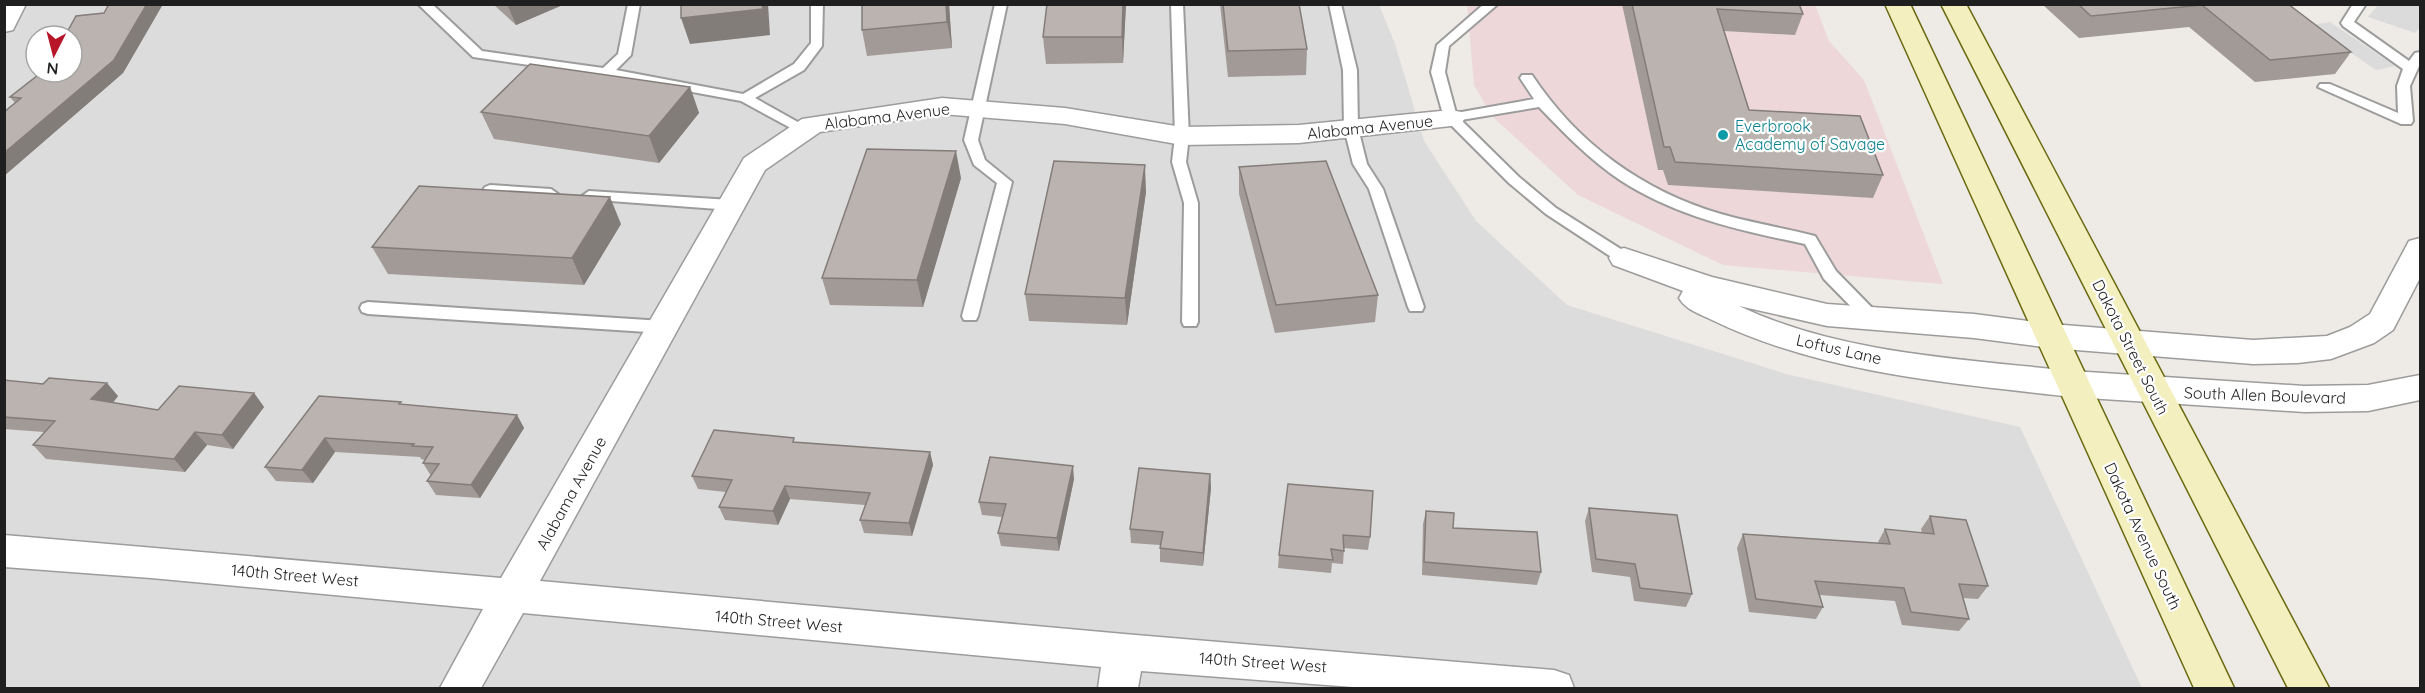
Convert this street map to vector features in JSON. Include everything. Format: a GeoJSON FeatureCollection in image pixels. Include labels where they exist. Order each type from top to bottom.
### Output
{"type":"FeatureCollection","features":[{"type":"Feature","properties":{"kind":"main road"},"geometry":{"type":"LineString","coordinates":[[1897,4],[2072,384]]}},
{"type":"Feature","properties":{"kind":"main road","name":"Dakota Street South"},"geometry":{"type":"LineString","coordinates":[[1953,4],[2309,688]]}},
{"type":"Feature","properties":{"kind":"main road","name":"Dakota Avenue South"},"geometry":{"type":"LineString","coordinates":[[2072,384],[2214,688]]}},
{"type":"Feature","properties":{"kind":"street"},"geometry":{"type":"LineString","coordinates":[[4,25],[14,4]]}},
{"type":"Feature","properties":{"kind":"street","name":"Alabama Avenue"},"geometry":{"type":"LineString","coordinates":[[460,688],[754,164],[812,125],[942,106],[1065,116],[1182,136],[1299,134],[1451,118]]}},
{"type":"Feature","properties":{"kind":"street"},"geometry":{"type":"LineString","coordinates":[[2050,336],[2253,352],[2298,351],[2331,347],[2362,335],[2382,322],[2421,248]]}},
{"type":"Feature","properties":{"kind":"street","name":"Loftus Lane"},"geometry":{"type":"LineString","coordinates":[[1624,258],[1706,287],[1827,315],[1974,326],[2050,336]]}},
{"type":"Feature","properties":{"kind":"street","name":"Loftus Lane"},"geometry":{"type":"LineString","coordinates":[[1654,276],[1726,315],[1792,339],[1867,357],[2072,384]]}},
{"type":"Feature","properties":{"kind":"street","name":"South Allen Boulevard"},"geometry":{"type":"LineString","coordinates":[[2072,384],[2304,399],[2357,399],[2421,388]]}},
{"type":"Feature","properties":{"kind":"street","name":"140th Street West"},"geometry":{"type":"LineString","coordinates":[[4,551],[513,596],[1121,670],[1362,670],[1554,688]]}},
{"type":"Feature","properties":{"kind":"lane"},"geometry":{"type":"LineString","coordinates":[[424,4],[478,54],[606,72],[745,98],[805,130]]}},
{"type":"Feature","properties":{"kind":"lane"},"geometry":{"type":"LineString","coordinates":[[606,72],[624,55],[634,4]]}},
{"type":"Feature","properties":{"kind":"lane"},"geometry":{"type":"LineString","coordinates":[[745,98],[799,67],[817,43],[817,4]]}},
{"type":"Feature","properties":{"kind":"lane"},"geometry":{"type":"LineString","coordinates":[[970,316],[1005,182],[980,162],[971,140],[980,109],[1001,4]]}},
{"type":"Feature","properties":{"kind":"lane"},"geometry":{"type":"LineString","coordinates":[[1177,4],[1182,136],[1179,162],[1191,203],[1190,322]]}},
{"type":"Feature","properties":{"kind":"lane"},"geometry":{"type":"LineString","coordinates":[[1335,4],[1350,70],[1351,128],[1360,164],[1376,189],[1416,307]]}},
{"type":"Feature","properties":{"kind":"lane","name":"Loftus Lane"},"geometry":{"type":"LineString","coordinates":[[1492,4],[1443,45],[1438,72],[1451,118],[1514,180],[1551,211],[1654,276]]}},
{"type":"Feature","properties":{"kind":"lane"},"geometry":{"type":"LineString","coordinates":[[2354,6],[2347,23],[2410,68]]}},
{"type":"Feature","properties":{"kind":"lane"},"geometry":{"type":"LineString","coordinates":[[2325,87],[2406,121],[2402,87],[2410,68],[2421,56]]}},
{"type":"Feature","properties":{"kind":"lane"},"geometry":{"type":"LineString","coordinates":[[1527,78],[1542,102],[1577,139],[1625,177],[1681,205],[1746,227],[1810,240],[1830,276],[1873,319]]}},
{"type":"Feature","properties":{"kind":"lane"},"geometry":{"type":"LineString","coordinates":[[1451,118],[1542,102]]}},
{"type":"Feature","properties":{"kind":"lane"},"geometry":{"type":"LineString","coordinates":[[490,190],[731,205]]}},
{"type":"Feature","properties":{"kind":"lane"},"geometry":{"type":"LineString","coordinates":[[368,308],[663,327]]}},
{"type":"Feature","properties":{"kind":"shaded area"},"geometry":{"type":"Polygon","coordinates":[[[2379,4],[2420,5],[2420,27],[2415,33],[2368,17],[2379,4]]]}},
{"type":"Feature","properties":{"kind":"shaded area"},"geometry":{"type":"Polygon","coordinates":[[[4,5],[1379,5],[1395,44],[1424,141],[1476,221],[1567,305],[1786,374],[2020,427],[2142,688],[5,688],[4,5]]]}},
{"type":"Feature","properties":{"kind":"shaded area"},"geometry":{"type":"Polygon","coordinates":[[[1467,5],[1815,5],[1829,41],[1864,80],[1943,284],[1723,265],[1578,195],[1492,116],[1474,85],[1467,5]]]}},
{"type":"Feature","properties":{"kind":"shaded area"},"geometry":{"type":"Polygon","coordinates":[[[2330,22],[2395,66],[2376,70],[2311,25],[2330,22]]]}},
{"type":"Feature","properties":{"kind":"building"},"geometry":{"type":"Polygon","coordinates":[[[109,4],[147,4],[114,60],[4,153],[4,112],[21,98],[10,97],[27,84],[84,84],[84,24],[72,24],[76,16],[104,13],[109,4]]]}},
{"type":"Feature","properties":{"kind":"building"},"geometry":{"type":"Polygon","coordinates":[[[681,4],[762,4],[763,9],[681,18],[681,4]]]}},
{"type":"Feature","properties":{"kind":"building"},"geometry":{"type":"Polygon","coordinates":[[[862,4],[946,4],[947,22],[862,30],[862,4]]]}},
{"type":"Feature","properties":{"kind":"building"},"geometry":{"type":"Polygon","coordinates":[[[1047,4],[1123,4],[1122,37],[1043,37],[1047,4]]]}},
{"type":"Feature","properties":{"kind":"building"},"geometry":{"type":"Polygon","coordinates":[[[1223,4],[1299,4],[1307,49],[1228,51],[1223,4]]]}},
{"type":"Feature","properties":{"kind":"building"},"geometry":{"type":"Polygon","coordinates":[[[1632,4],[1799,4],[1803,14],[1717,9],[1749,110],[1860,116],[1883,175],[1675,162],[1670,147],[1664,147],[1632,4]]]}},
{"type":"Feature","properties":{"kind":"building"},"geometry":{"type":"Polygon","coordinates":[[[2078,4],[2288,4],[2351,52],[2270,60],[2202,5],[2091,16],[2078,4]]]}},
{"type":"Feature","properties":{"kind":"building"},"geometry":{"type":"Polygon","coordinates":[[[530,64],[690,87],[649,136],[481,112],[530,64]]]}},
{"type":"Feature","properties":{"kind":"building"},"geometry":{"type":"Polygon","coordinates":[[[867,149],[956,151],[917,280],[822,278],[867,149]]]}},
{"type":"Feature","properties":{"kind":"building"},"geometry":{"type":"Polygon","coordinates":[[[1054,161],[1145,165],[1125,298],[1025,294],[1054,161]]]}},
{"type":"Feature","properties":{"kind":"building"},"geometry":{"type":"Polygon","coordinates":[[[1326,161],[1378,295],[1276,305],[1239,167],[1326,161]]]}},
{"type":"Feature","properties":{"kind":"building"},"geometry":{"type":"Polygon","coordinates":[[[419,186],[610,197],[572,258],[372,247],[419,186]]]}},
{"type":"Feature","properties":{"kind":"building"},"geometry":{"type":"Polygon","coordinates":[[[49,378],[107,383],[91,399],[158,410],[179,386],[254,393],[222,435],[195,432],[174,459],[33,445],[55,421],[4,417],[4,380],[43,384],[49,378]]]}},
{"type":"Feature","properties":{"kind":"building"},"geometry":{"type":"Polygon","coordinates":[[[319,396],[401,402],[399,404],[517,415],[471,485],[427,481],[439,464],[423,463],[433,447],[412,446],[414,444],[325,438],[302,470],[265,467],[319,396]]]}},
{"type":"Feature","properties":{"kind":"building"},"geometry":{"type":"Polygon","coordinates":[[[714,430],[794,438],[793,442],[930,452],[909,523],[860,520],[870,493],[785,486],[773,511],[719,507],[732,480],[692,476],[714,430]]]}},
{"type":"Feature","properties":{"kind":"building"},"geometry":{"type":"Polygon","coordinates":[[[990,457],[1073,466],[1057,538],[998,533],[1006,504],[979,502],[990,457]]]}},
{"type":"Feature","properties":{"kind":"building"},"geometry":{"type":"Polygon","coordinates":[[[1139,468],[1210,474],[1203,553],[1160,548],[1163,532],[1130,529],[1139,468]]]}},
{"type":"Feature","properties":{"kind":"building"},"geometry":{"type":"Polygon","coordinates":[[[1288,484],[1373,491],[1370,537],[1343,535],[1344,551],[1331,549],[1333,560],[1279,555],[1288,484]]]}},
{"type":"Feature","properties":{"kind":"building"},"geometry":{"type":"Polygon","coordinates":[[[1589,508],[1677,515],[1692,594],[1640,588],[1635,564],[1596,559],[1589,508]]]}},
{"type":"Feature","properties":{"kind":"building"},"geometry":{"type":"Polygon","coordinates":[[[1426,511],[1454,513],[1453,528],[1537,532],[1541,572],[1424,562],[1426,511]]]}},
{"type":"Feature","properties":{"kind":"building"},"geometry":{"type":"Polygon","coordinates":[[[1930,516],[1966,520],[1988,586],[1959,584],[1969,619],[1911,612],[1904,588],[1815,581],[1823,607],[1756,599],[1743,534],[1890,544],[1885,529],[1934,534],[1930,516]]]}},
{"type":"Feature","properties":{"kind":"place","name":"Everbrook Academy of Savage"},"geometry":{"type":"Point","coordinates":[1723,135]}}]}
